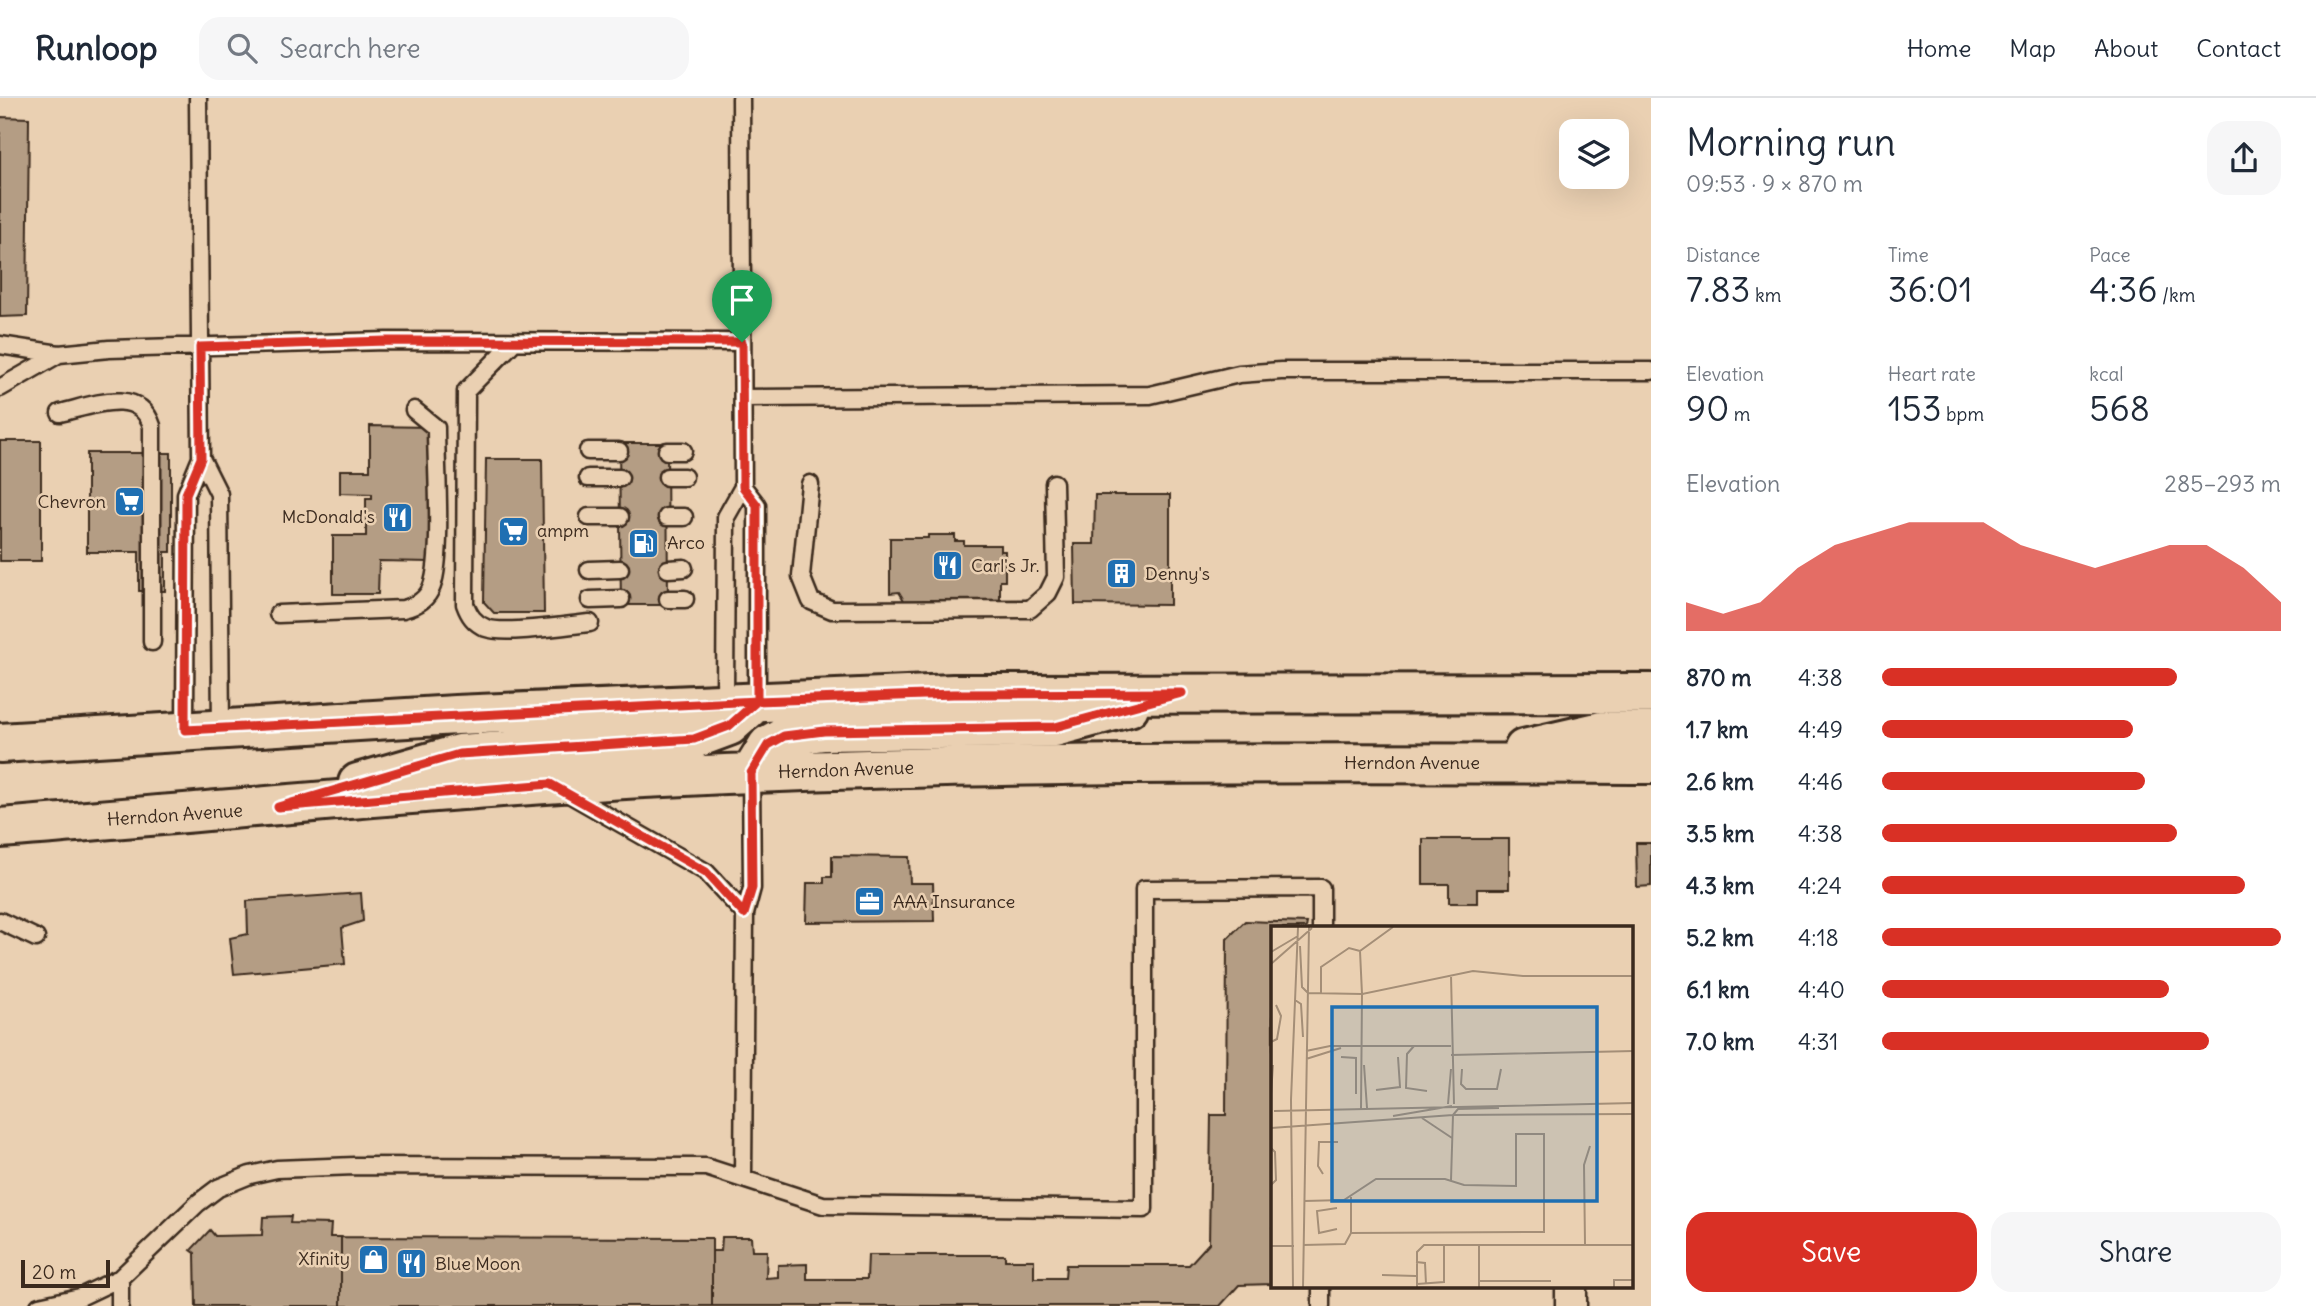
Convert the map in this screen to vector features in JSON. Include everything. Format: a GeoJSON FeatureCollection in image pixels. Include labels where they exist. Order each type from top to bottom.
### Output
{"type":"FeatureCollection","features":[{"type":"Feature","properties":{"kind":"main road"},"geometry":{"type":"LineString","coordinates":[[751,773],[768,745],[784,736],[824,731],[1055,727],[1182,693]]}},
{"type":"Feature","properties":{"kind":"main road"},"geometry":{"type":"LineString","coordinates":[[0,743],[203,729],[741,701],[953,694],[1651,693]]}},
{"type":"Feature","properties":{"kind":"main road"},"geometry":{"type":"LineString","coordinates":[[278,807],[459,754],[694,739],[729,726],[741,701]]}},
{"type":"Feature","properties":{"kind":"main road"},"geometry":{"type":"LineString","coordinates":[[1460,764],[1602,731],[1651,731]]}},
{"type":"Feature","properties":{"kind":"main road","name":"Herndon Avenue"},"geometry":{"type":"LineString","coordinates":[[0,828],[550,784],[751,773],[1101,762],[1651,764]]}},
{"type":"Feature","properties":{"kind":"street"},"geometry":{"type":"LineString","coordinates":[[1571,1288],[1571,1306]]}},
{"type":"Feature","properties":{"kind":"lane"},"geometry":{"type":"LineString","coordinates":[[198,98],[201,458],[186,494],[203,729]]}},
{"type":"Feature","properties":{"kind":"lane"},"geometry":{"type":"LineString","coordinates":[[741,98],[743,487],[726,517],[741,701]]}},
{"type":"Feature","properties":{"kind":"lane"},"geometry":{"type":"LineString","coordinates":[[0,345],[59,354],[386,341],[742,342]]}},
{"type":"Feature","properties":{"kind":"lane"},"geometry":{"type":"LineString","coordinates":[[514,342],[466,391],[465,604],[469,615],[476,622],[496,630],[590,623]]}},
{"type":"Feature","properties":{"kind":"lane"},"geometry":{"type":"LineString","coordinates":[[0,388],[59,354]]}},
{"type":"Feature","properties":{"kind":"lane"},"geometry":{"type":"LineString","coordinates":[[743,398],[1150,395],[1239,374],[1281,371],[1651,371]]}},
{"type":"Feature","properties":{"kind":"lane"},"geometry":{"type":"LineString","coordinates":[[60,412],[123,401],[141,406],[148,415],[152,426],[152,642]]}},
{"type":"Feature","properties":{"kind":"lane"},"geometry":{"type":"LineString","coordinates":[[278,614],[403,609],[412,607],[426,596],[431,588],[436,557],[436,428],[414,410]]}},
{"type":"Feature","properties":{"kind":"lane"},"geometry":{"type":"LineString","coordinates":[[588,452],[619,452]]}},
{"type":"Feature","properties":{"kind":"lane"},"geometry":{"type":"LineString","coordinates":[[667,452],[684,452]]}},
{"type":"Feature","properties":{"kind":"lane"},"geometry":{"type":"LineString","coordinates":[[201,458],[219,494],[203,729]]}},
{"type":"Feature","properties":{"kind":"lane"},"geometry":{"type":"LineString","coordinates":[[667,477],[684,477]]}},
{"type":"Feature","properties":{"kind":"lane"},"geometry":{"type":"LineString","coordinates":[[588,478],[620,478]]}},
{"type":"Feature","properties":{"kind":"lane"},"geometry":{"type":"LineString","coordinates":[[810,484],[801,576],[811,601],[832,610],[1030,609],[1048,593],[1056,577],[1054,484]]}},
{"type":"Feature","properties":{"kind":"lane"},"geometry":{"type":"LineString","coordinates":[[741,701],[757,505],[743,487]]}},
{"type":"Feature","properties":{"kind":"lane"},"geometry":{"type":"LineString","coordinates":[[589,517],[620,517]]}},
{"type":"Feature","properties":{"kind":"lane"},"geometry":{"type":"LineString","coordinates":[[589,570],[621,569]]}},
{"type":"Feature","properties":{"kind":"lane"},"geometry":{"type":"LineString","coordinates":[[590,600],[621,599]]}},
{"type":"Feature","properties":{"kind":"lane"},"geometry":{"type":"LineString","coordinates":[[743,1177],[744,914],[752,888],[751,773]]}},
{"type":"Feature","properties":{"kind":"lane"},"geometry":{"type":"LineString","coordinates":[[550,784],[706,872],[744,914]]}},
{"type":"Feature","properties":{"kind":"lane"},"geometry":{"type":"LineString","coordinates":[[38,1306],[80,1297],[120,1278],[198,1203],[218,1188],[250,1175],[277,1169],[706,1167],[823,1205],[1144,1209],[1144,888],[1321,888],[1321,926]]}},
{"type":"Feature","properties":{"kind":"lane"},"geometry":{"type":"LineString","coordinates":[[0,921],[36,938]]}},
{"type":"Feature","properties":{"kind":"lane"},"geometry":{"type":"LineString","coordinates":[[120,1278],[120,1306]]}},
{"type":"Feature","properties":{"kind":"lane"},"geometry":{"type":"LineString","coordinates":[[1321,1288],[1321,1306]]}},
{"type":"Feature","properties":{"kind":"building"},"geometry":{"type":"Polygon","coordinates":[[[0,117],[29,118],[27,316],[0,317],[0,117]]]}},
{"type":"Feature","properties":{"kind":"building","name":"McDonald's"},"geometry":{"type":"Polygon","coordinates":[[[370,426],[431,427],[430,562],[379,561],[378,594],[333,594],[333,536],[366,536],[366,498],[372,498],[372,494],[340,493],[340,470],[370,470],[370,426]]]}},
{"type":"Feature","properties":{"kind":"building","name":"Chevron"},"geometry":{"type":"Polygon","coordinates":[[[0,441],[41,441],[41,561],[0,561],[0,441]]]}},
{"type":"Feature","properties":{"kind":"building","name":"Arco"},"geometry":{"type":"Polygon","coordinates":[[[619,443],[667,443],[668,605],[621,605],[619,443]]]}},
{"type":"Feature","properties":{"kind":"building","name":"Chevron"},"geometry":{"type":"Polygon","coordinates":[[[87,453],[171,453],[171,552],[165,552],[165,591],[139,591],[139,552],[87,552],[87,453]]]}},
{"type":"Feature","properties":{"kind":"building","name":"ampm"},"geometry":{"type":"Polygon","coordinates":[[[486,459],[542,459],[544,613],[494,613],[484,602],[486,459]]]}},
{"type":"Feature","properties":{"kind":"building","name":"Denny's"},"geometry":{"type":"Polygon","coordinates":[[[1095,495],[1170,495],[1170,605],[1075,604],[1074,544],[1094,544],[1095,495]]]}},
{"type":"Feature","properties":{"kind":"building","name":"Carl's Jr."},"geometry":{"type":"Polygon","coordinates":[[[928,535],[955,535],[955,541],[964,541],[964,545],[1001,545],[1001,551],[1005,551],[1005,581],[1000,581],[1000,601],[905,602],[899,592],[890,593],[890,538],[928,538],[928,535]]]}},
{"type":"Feature","properties":{"kind":"building"},"geometry":{"type":"Polygon","coordinates":[[[1423,839],[1509,839],[1509,889],[1477,889],[1477,903],[1449,903],[1449,884],[1423,884],[1423,839]]]}},
{"type":"Feature","properties":{"kind":"building"},"geometry":{"type":"Polygon","coordinates":[[[1636,843],[1651,843],[1651,886],[1637,887],[1636,843]]]}},
{"type":"Feature","properties":{"kind":"building","name":"AAA Insurance"},"geometry":{"type":"Polygon","coordinates":[[[832,856],[909,857],[910,883],[933,883],[934,921],[806,922],[807,883],[824,883],[824,877],[832,877],[832,856]]]}},
{"type":"Feature","properties":{"kind":"building"},"geometry":{"type":"Polygon","coordinates":[[[361,893],[363,921],[342,928],[345,964],[234,974],[230,938],[248,934],[247,901],[361,893]]]}},
{"type":"Feature","properties":{"kind":"building"},"geometry":{"type":"Polygon","coordinates":[[[1245,921],[1307,923],[1306,926],[1271,926],[1271,1284],[1239,1285],[1220,1306],[712,1306],[712,1251],[721,1251],[722,1237],[751,1237],[752,1251],[767,1251],[766,1278],[778,1277],[778,1265],[807,1264],[807,1279],[867,1279],[868,1255],[1005,1255],[1005,1260],[1034,1260],[1034,1278],[1065,1278],[1066,1265],[1189,1265],[1209,1243],[1211,1115],[1226,1115],[1227,939],[1245,921]]]}},
{"type":"Feature","properties":{"kind":"building"},"geometry":{"type":"Polygon","coordinates":[[[291,1216],[290,1223],[331,1224],[330,1237],[341,1237],[341,1306],[196,1306],[195,1253],[191,1250],[210,1230],[215,1236],[262,1235],[263,1217],[291,1216]]]}},
{"type":"Feature","properties":{"kind":"building"},"geometry":{"type":"Polygon","coordinates":[[[341,1237],[712,1238],[712,1306],[341,1306],[341,1237]]]}},
{"type":"Feature","properties":{"kind":"place","name":"Chevron"},"geometry":{"type":"Point","coordinates":[129,502]}},
{"type":"Feature","properties":{"kind":"place","name":"McDonald's"},"geometry":{"type":"Point","coordinates":[398,517]}},
{"type":"Feature","properties":{"kind":"place","name":"ampm"},"geometry":{"type":"Point","coordinates":[514,531]}},
{"type":"Feature","properties":{"kind":"place","name":"Arco"},"geometry":{"type":"Point","coordinates":[644,543]}},
{"type":"Feature","properties":{"kind":"place","name":"Carl's Jr."},"geometry":{"type":"Point","coordinates":[948,566]}},
{"type":"Feature","properties":{"kind":"place","name":"Denny's"},"geometry":{"type":"Point","coordinates":[1122,574]}},
{"type":"Feature","properties":{"kind":"place","name":"AAA Insurance"},"geometry":{"type":"Point","coordinates":[870,902]}},
{"type":"Feature","properties":{"kind":"place","name":"Xfinity"},"geometry":{"type":"Point","coordinates":[373,1259]}},
{"type":"Feature","properties":{"kind":"place","name":"Blue Moon"},"geometry":{"type":"Point","coordinates":[412,1264]}},
{"type":"Feature","properties":{"kind":"route"},"geometry":{"type":"LineString","coordinates":[[742,342],[386,341],[200,347],[201,458],[186,494],[185,730],[757,701],[729,726],[694,739],[459,754],[278,807],[550,784],[706,872],[744,914],[752,888],[751,773],[768,745],[784,736],[824,731],[1055,727],[1182,693],[953,694],[757,701],[757,505],[743,487],[742,342]]}}]}
